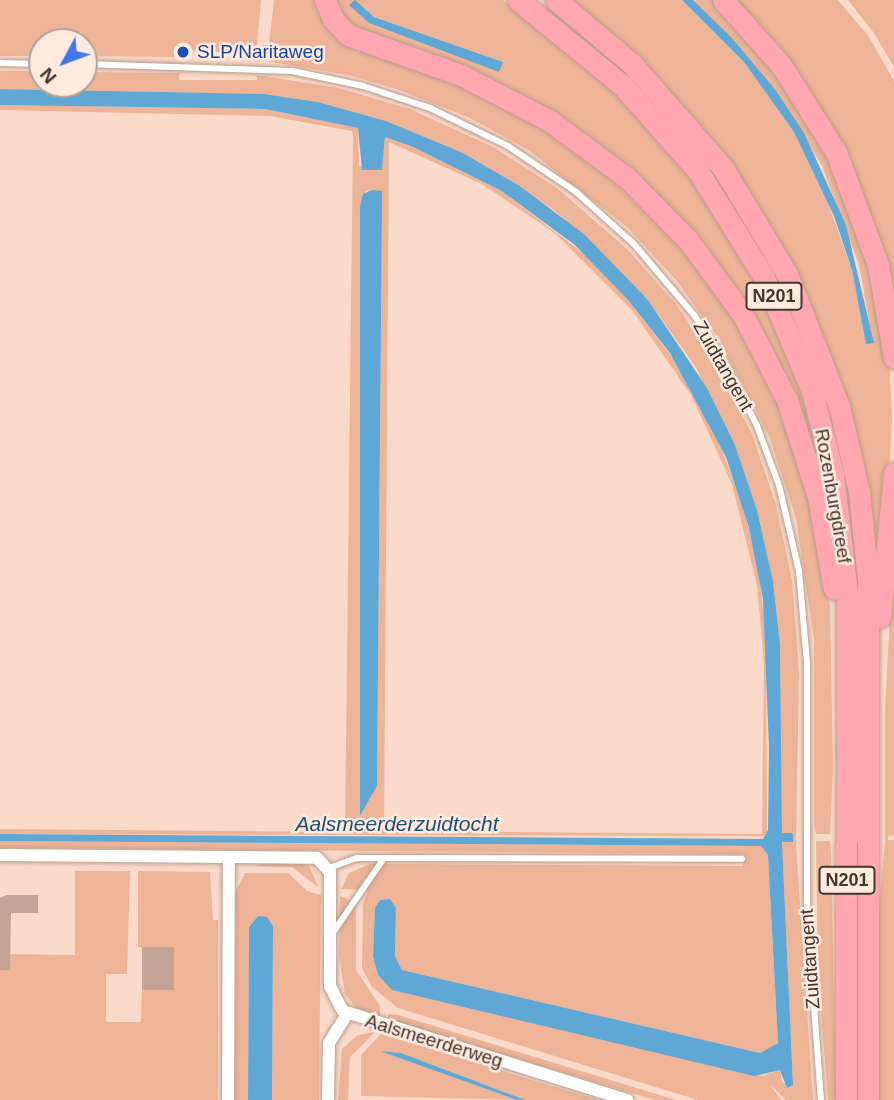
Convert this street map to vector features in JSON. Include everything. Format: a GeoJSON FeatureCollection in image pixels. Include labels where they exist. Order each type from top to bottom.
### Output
{"type":"FeatureCollection","features":[{"type":"Feature","properties":{"kind":"highway","name":"N201"},"geometry":{"type":"LineString","coordinates":[[325,0],[333,19],[348,35],[470,78],[572,135],[649,199],[715,274],[767,358],[806,453],[828,548],[848,681]]}},
{"type":"Feature","properties":{"kind":"highway","name":"Rozenburgdreef"},"geometry":{"type":"LineString","coordinates":[[518,0],[598,62],[664,129],[733,222],[779,307],[812,391],[835,487],[847,592],[846,1100]]}},
{"type":"Feature","properties":{"kind":"highway","name":"Rozenburgdreef"},"geometry":{"type":"LineString","coordinates":[[556,0],[632,64],[688,124],[750,209],[797,294],[828,369],[855,472],[867,558],[870,680],[867,1100]]}},
{"type":"Feature","properties":{"kind":"highway"},"geometry":{"type":"LineString","coordinates":[[723,0],[781,65],[836,152],[878,265],[894,358]]}},
{"type":"Feature","properties":{"kind":"highway","name":"N201"},"geometry":{"type":"LineString","coordinates":[[870,680],[889,553],[894,473]]}},
{"type":"Feature","properties":{"kind":"street"},"geometry":{"type":"LineString","coordinates":[[0,855],[309,857],[329,868]]}},
{"type":"Feature","properties":{"kind":"street"},"geometry":{"type":"LineString","coordinates":[[228,1100],[229,857]]}},
{"type":"Feature","properties":{"kind":"street","name":"Aalsmeerderweg"},"geometry":{"type":"LineString","coordinates":[[329,868],[331,992],[347,1014],[626,1100]]}},
{"type":"Feature","properties":{"kind":"street"},"geometry":{"type":"LineString","coordinates":[[328,1100],[329,1043],[347,1014]]}},
{"type":"Feature","properties":{"kind":"lane"},"geometry":{"type":"LineString","coordinates":[[0,63],[28,64]]}},
{"type":"Feature","properties":{"kind":"lane","name":"Zuidtangent"},"geometry":{"type":"LineString","coordinates":[[98,64],[292,71],[363,86],[440,112],[508,146],[575,191],[634,244],[694,315],[757,426],[785,505],[799,571],[807,663],[807,929],[821,1100]]}},
{"type":"Feature","properties":{"kind":"lane"},"geometry":{"type":"LineString","coordinates":[[330,937],[384,858]]}},
{"type":"Feature","properties":{"kind":"lane"},"geometry":{"type":"LineString","coordinates":[[329,868],[349,859],[384,858],[743,859]]}},
{"type":"Feature","properties":{"kind":"shaded area"},"geometry":{"type":"Polygon","coordinates":[[[0,0],[261,0],[256,55],[179,49],[179,57],[98,56],[98,28],[28,28],[28,56],[0,56],[0,0]]]}},
{"type":"Feature","properties":{"kind":"shaded area"},"geometry":{"type":"Polygon","coordinates":[[[274,0],[321,0],[325,18],[431,67],[593,156],[712,277],[800,447],[830,606],[833,770],[830,834],[816,834],[814,823],[814,639],[796,518],[769,436],[719,339],[676,280],[627,227],[527,149],[468,117],[399,90],[349,75],[260,60],[261,45],[269,45],[274,0]]]}},
{"type":"Feature","properties":{"kind":"shaded area"},"geometry":{"type":"Polygon","coordinates":[[[332,0],[503,0],[607,81],[680,161],[751,268],[804,393],[829,498],[786,387],[629,174],[355,31],[332,0]],[[355,1],[377,26],[499,71],[503,62],[374,17],[355,1]]]}},
{"type":"Feature","properties":{"kind":"shaded area"},"geometry":{"type":"Polygon","coordinates":[[[568,0],[682,0],[744,62],[794,132],[821,184],[852,270],[866,343],[873,343],[859,265],[822,166],[774,88],[693,0],[716,0],[755,40],[843,178],[888,338],[892,418],[885,550],[874,550],[837,372],[788,259],[568,0]]]}},
{"type":"Feature","properties":{"kind":"shaded area"},"geometry":{"type":"Polygon","coordinates":[[[729,0],[838,0],[869,37],[894,81],[894,321],[866,210],[729,0]]]}},
{"type":"Feature","properties":{"kind":"shaded area"},"geometry":{"type":"Polygon","coordinates":[[[848,0],[894,0],[894,67],[874,33],[848,0]]]}},
{"type":"Feature","properties":{"kind":"shaded area"},"geometry":{"type":"Polygon","coordinates":[[[0,71],[28,71],[28,90],[0,89],[0,71]]]}},
{"type":"Feature","properties":{"kind":"shaded area"},"geometry":{"type":"Polygon","coordinates":[[[98,72],[179,73],[179,80],[257,80],[257,75],[339,88],[410,109],[495,148],[557,188],[627,249],[676,304],[715,362],[752,434],[776,505],[792,580],[799,670],[796,843],[813,1100],[786,1100],[770,1084],[781,1100],[698,1100],[398,1008],[372,987],[362,968],[363,904],[368,890],[341,889],[349,873],[370,864],[743,866],[744,854],[0,848],[0,841],[762,846],[768,855],[778,1043],[760,1053],[402,970],[395,956],[396,908],[380,900],[375,911],[373,957],[378,975],[393,990],[763,1076],[780,1069],[782,1082],[793,1085],[782,842],[793,842],[793,834],[782,833],[780,644],[773,581],[757,510],[735,445],[695,366],[648,300],[559,214],[520,186],[461,152],[386,121],[318,102],[264,94],[98,91],[98,72]]]}},
{"type":"Feature","properties":{"kind":"shaded area"},"geometry":{"type":"Polygon","coordinates":[[[0,105],[265,109],[358,128],[359,166],[382,170],[385,137],[411,146],[500,190],[587,256],[628,300],[676,362],[716,434],[742,503],[758,565],[766,634],[767,836],[0,834],[0,829],[345,832],[353,136],[352,131],[270,116],[0,110],[0,105]],[[389,142],[384,831],[762,834],[764,663],[757,585],[732,484],[691,395],[632,310],[555,233],[482,184],[389,142]],[[372,190],[366,191],[360,206],[360,816],[377,786],[382,205],[372,190]]]}},
{"type":"Feature","properties":{"kind":"shaded area"},"geometry":{"type":"Polygon","coordinates":[[[894,539],[894,835],[888,836],[888,840],[894,840],[894,1100],[875,1100],[876,943],[885,842],[885,711],[894,539]]]}},
{"type":"Feature","properties":{"kind":"shaded area"},"geometry":{"type":"Polygon","coordinates":[[[816,841],[830,841],[831,852],[836,1100],[828,1100],[818,974],[816,841]]]}},
{"type":"Feature","properties":{"kind":"shaded area"},"geometry":{"type":"Polygon","coordinates":[[[265,863],[308,864],[319,888],[292,867],[255,866],[265,863]]]}},
{"type":"Feature","properties":{"kind":"shaded area"},"geometry":{"type":"Polygon","coordinates":[[[75,871],[130,871],[127,974],[106,974],[106,1022],[141,1022],[142,990],[174,990],[174,948],[138,947],[138,871],[210,872],[213,920],[218,920],[218,1100],[0,1100],[0,954],[75,955],[75,871]]]}},
{"type":"Feature","properties":{"kind":"shaded area"},"geometry":{"type":"Polygon","coordinates":[[[245,873],[288,873],[307,891],[321,895],[319,1100],[272,1100],[273,926],[258,916],[249,927],[248,1100],[235,1100],[236,891],[245,873]]]}},
{"type":"Feature","properties":{"kind":"shaded area"},"geometry":{"type":"Polygon","coordinates":[[[340,896],[356,903],[356,970],[380,1006],[380,1017],[356,1008],[345,994],[339,956],[340,896]]]}},
{"type":"Feature","properties":{"kind":"shaded area"},"geometry":{"type":"Polygon","coordinates":[[[389,1014],[676,1100],[655,1100],[387,1019],[389,1014]]]}},
{"type":"Feature","properties":{"kind":"shaded area"},"geometry":{"type":"Polygon","coordinates":[[[375,1032],[350,1057],[348,1100],[338,1100],[342,1049],[358,1035],[375,1032]]]}},
{"type":"Feature","properties":{"kind":"shaded area"},"geometry":{"type":"Polygon","coordinates":[[[381,1034],[598,1100],[525,1100],[401,1053],[381,1051],[517,1100],[361,1096],[361,1055],[381,1034]]]}},
{"type":"Feature","properties":{"kind":"water"},"geometry":{"type":"Polygon","coordinates":[[[355,0],[374,17],[503,62],[499,72],[369,23],[349,5],[355,0]]]}},
{"type":"Feature","properties":{"kind":"water"},"geometry":{"type":"Polygon","coordinates":[[[682,0],[693,0],[731,37],[774,88],[804,133],[846,225],[874,343],[866,344],[852,270],[834,216],[794,132],[744,62],[682,0]]]}},
{"type":"Feature","properties":{"kind":"water"},"geometry":{"type":"Polygon","coordinates":[[[0,89],[28,90],[28,98],[98,98],[98,91],[264,94],[318,102],[386,121],[461,152],[520,186],[585,235],[648,300],[707,388],[735,445],[757,510],[773,581],[780,644],[782,833],[793,833],[793,842],[782,842],[793,1085],[787,1088],[780,1070],[754,1076],[392,990],[378,975],[373,957],[375,908],[380,900],[390,899],[396,908],[395,956],[402,970],[760,1053],[778,1043],[768,855],[761,846],[0,841],[0,834],[763,839],[768,830],[769,748],[763,599],[749,528],[726,457],[670,353],[628,300],[575,245],[500,190],[411,146],[385,137],[382,170],[362,170],[358,128],[265,109],[0,105],[0,89]]]}},
{"type":"Feature","properties":{"kind":"water"},"geometry":{"type":"Polygon","coordinates":[[[372,190],[382,191],[377,786],[360,816],[360,206],[363,194],[372,190]]]}},
{"type":"Feature","properties":{"kind":"water"},"geometry":{"type":"Polygon","coordinates":[[[258,916],[267,917],[273,926],[272,1100],[248,1100],[249,927],[258,916]]]}},
{"type":"Feature","properties":{"kind":"water"},"geometry":{"type":"Polygon","coordinates":[[[380,1051],[401,1053],[525,1100],[517,1100],[380,1051]]]}},
{"type":"Feature","properties":{"kind":"building"},"geometry":{"type":"Polygon","coordinates":[[[6,895],[38,895],[38,913],[11,913],[10,970],[0,970],[0,898],[6,895]]]}},
{"type":"Feature","properties":{"kind":"building"},"geometry":{"type":"Polygon","coordinates":[[[142,947],[174,947],[174,990],[142,990],[142,947]]]}},
{"type":"Feature","properties":{"kind":"place","name":"SLP/Naritaweg"},"geometry":{"type":"Point","coordinates":[183,52]}},
{"type":"Feature","properties":{"kind":"water label","name":"Aalsmeerderzuidtocht"},"geometry":{"type":"Point","coordinates":[397,824]}}]}
